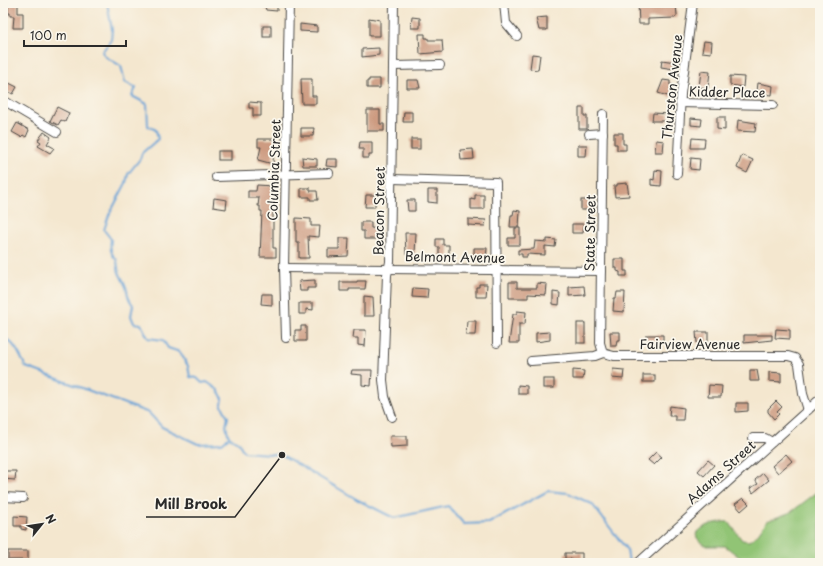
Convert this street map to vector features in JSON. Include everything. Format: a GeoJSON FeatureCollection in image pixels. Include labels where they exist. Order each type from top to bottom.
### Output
{"type":"FeatureCollection","features":[{"type":"Feature","properties":{"kind":"street","name":"Columbia Street"},"geometry":{"type":"LineString","coordinates":[[286,338],[284,268],[289,3]]}},
{"type":"Feature","properties":{"kind":"street","name":"Beacon Street"},"geometry":{"type":"LineString","coordinates":[[392,417],[385,397],[384,380],[392,179],[394,3]]}},
{"type":"Feature","properties":{"kind":"street"},"geometry":{"type":"LineString","coordinates":[[504,3],[506,23],[517,36]]}},
{"type":"Feature","properties":{"kind":"street","name":"Thurston Avenue"},"geometry":{"type":"LineString","coordinates":[[677,174],[680,103],[693,3]]}},
{"type":"Feature","properties":{"kind":"street"},"geometry":{"type":"LineString","coordinates":[[393,66],[440,65]]}},
{"type":"Feature","properties":{"kind":"street"},"geometry":{"type":"LineString","coordinates":[[3,100],[57,132]]}},
{"type":"Feature","properties":{"kind":"street","name":"Kidder Place"},"geometry":{"type":"LineString","coordinates":[[680,103],[773,105]]}},
{"type":"Feature","properties":{"kind":"street","name":"State Street"},"geometry":{"type":"LineString","coordinates":[[603,114],[600,343],[603,352]]}},
{"type":"Feature","properties":{"kind":"street"},"geometry":{"type":"LineString","coordinates":[[588,134],[603,133]]}},
{"type":"Feature","properties":{"kind":"street"},"geometry":{"type":"LineString","coordinates":[[216,177],[329,173]]}},
{"type":"Feature","properties":{"kind":"street"},"geometry":{"type":"LineString","coordinates":[[392,179],[496,182],[497,343]]}},
{"type":"Feature","properties":{"kind":"street","name":"Belmont Avenue"},"geometry":{"type":"LineString","coordinates":[[284,268],[601,271]]}},
{"type":"Feature","properties":{"kind":"street","name":"Fairview Avenue"},"geometry":{"type":"LineString","coordinates":[[531,361],[595,356],[603,352],[614,356],[780,355],[793,357],[799,364],[803,394],[808,410]]}},
{"type":"Feature","properties":{"kind":"street","name":"Adams Street"},"geometry":{"type":"LineString","coordinates":[[638,563],[820,399]]}},
{"type":"Feature","properties":{"kind":"street"},"geometry":{"type":"LineString","coordinates":[[753,438],[765,438],[772,442]]}},
{"type":"Feature","properties":{"kind":"street"},"geometry":{"type":"LineString","coordinates":[[3,497],[23,498]]}},
{"type":"Feature","properties":{"kind":"green space"},"geometry":{"type":"Polygon","coordinates":[[[820,490],[820,563],[747,563],[725,546],[706,546],[697,538],[696,534],[706,526],[720,522],[729,522],[742,540],[749,541],[757,535],[767,521],[791,512],[820,490]]]}},
{"type":"Feature","properties":{"kind":"building"},"geometry":{"type":"Polygon","coordinates":[[[8,3],[18,3],[18,13],[23,13],[23,28],[13,28],[14,16],[10,16],[10,13],[8,13],[8,3]]]}},
{"type":"Feature","properties":{"kind":"building"},"geometry":{"type":"Polygon","coordinates":[[[264,3],[277,3],[277,11],[266,10],[264,3]]]}},
{"type":"Feature","properties":{"kind":"building"},"geometry":{"type":"Polygon","coordinates":[[[638,3],[676,5],[677,15],[675,18],[648,19],[648,24],[639,24],[638,3]]]}},
{"type":"Feature","properties":{"kind":"building"},"geometry":{"type":"Polygon","coordinates":[[[412,17],[420,18],[420,28],[411,28],[412,17]]]}},
{"type":"Feature","properties":{"kind":"building"},"geometry":{"type":"Polygon","coordinates":[[[547,17],[547,30],[539,30],[536,18],[547,17]]]}},
{"type":"Feature","properties":{"kind":"building"},"geometry":{"type":"Polygon","coordinates":[[[369,18],[380,20],[380,36],[369,36],[369,18]]]}},
{"type":"Feature","properties":{"kind":"building"},"geometry":{"type":"Polygon","coordinates":[[[300,24],[317,26],[317,32],[300,31],[300,24]]]}},
{"type":"Feature","properties":{"kind":"building"},"geometry":{"type":"Polygon","coordinates":[[[263,26],[271,26],[271,37],[263,37],[263,26]]]}},
{"type":"Feature","properties":{"kind":"building"},"geometry":{"type":"Polygon","coordinates":[[[419,34],[425,34],[425,38],[428,38],[428,40],[442,40],[443,52],[420,54],[419,34]]]}},
{"type":"Feature","properties":{"kind":"building"},"geometry":{"type":"Polygon","coordinates":[[[704,41],[712,42],[711,53],[702,52],[704,41]]]}},
{"type":"Feature","properties":{"kind":"building"},"geometry":{"type":"Polygon","coordinates":[[[379,48],[379,55],[362,57],[362,49],[379,48]]]}},
{"type":"Feature","properties":{"kind":"building"},"geometry":{"type":"Polygon","coordinates":[[[532,54],[540,55],[538,70],[530,69],[532,54]]]}},
{"type":"Feature","properties":{"kind":"building"},"geometry":{"type":"Polygon","coordinates":[[[662,60],[675,62],[674,69],[661,67],[662,60]]]}},
{"type":"Feature","properties":{"kind":"building"},"geometry":{"type":"Polygon","coordinates":[[[701,71],[710,72],[708,88],[699,87],[701,71]]]}},
{"type":"Feature","properties":{"kind":"building"},"geometry":{"type":"Polygon","coordinates":[[[730,76],[744,77],[743,87],[730,85],[730,76]]]}},
{"type":"Feature","properties":{"kind":"building"},"geometry":{"type":"Polygon","coordinates":[[[301,79],[312,79],[312,96],[316,96],[316,104],[302,104],[301,79]]]}},
{"type":"Feature","properties":{"kind":"building"},"geometry":{"type":"Polygon","coordinates":[[[369,79],[380,79],[380,88],[367,88],[367,81],[369,81],[369,79]]]}},
{"type":"Feature","properties":{"kind":"building"},"geometry":{"type":"Polygon","coordinates":[[[407,80],[418,80],[420,88],[407,88],[407,80]]]}},
{"type":"Feature","properties":{"kind":"building"},"geometry":{"type":"Polygon","coordinates":[[[663,80],[670,81],[670,85],[673,85],[671,97],[658,93],[663,80]]]}},
{"type":"Feature","properties":{"kind":"building"},"geometry":{"type":"Polygon","coordinates":[[[7,82],[17,87],[13,94],[3,89],[7,82]]]}},
{"type":"Feature","properties":{"kind":"building"},"geometry":{"type":"Polygon","coordinates":[[[758,83],[773,86],[772,95],[761,94],[761,91],[757,91],[758,83]]]}},
{"type":"Feature","properties":{"kind":"building"},"geometry":{"type":"Polygon","coordinates":[[[249,102],[261,103],[261,116],[253,116],[253,108],[249,108],[249,102]]]}},
{"type":"Feature","properties":{"kind":"building"},"geometry":{"type":"Polygon","coordinates":[[[57,107],[69,113],[65,122],[61,120],[58,125],[50,121],[57,107]]]}},
{"type":"Feature","properties":{"kind":"building"},"geometry":{"type":"Polygon","coordinates":[[[579,108],[584,108],[584,116],[587,116],[587,129],[579,129],[579,108]]]}},
{"type":"Feature","properties":{"kind":"building"},"geometry":{"type":"Polygon","coordinates":[[[367,110],[380,110],[380,124],[384,124],[384,131],[367,131],[367,110]]]}},
{"type":"Feature","properties":{"kind":"building"},"geometry":{"type":"Polygon","coordinates":[[[404,112],[412,112],[412,122],[403,122],[404,112]]]}},
{"type":"Feature","properties":{"kind":"building"},"geometry":{"type":"Polygon","coordinates":[[[653,113],[669,114],[668,121],[652,121],[653,113]]]}},
{"type":"Feature","properties":{"kind":"building"},"geometry":{"type":"Polygon","coordinates":[[[717,117],[725,117],[725,130],[717,129],[717,117]]]}},
{"type":"Feature","properties":{"kind":"building"},"geometry":{"type":"Polygon","coordinates":[[[691,118],[702,119],[701,126],[691,125],[691,118]]]}},
{"type":"Feature","properties":{"kind":"building"},"geometry":{"type":"Polygon","coordinates":[[[738,120],[756,123],[755,132],[737,131],[738,120]]]}},
{"type":"Feature","properties":{"kind":"building"},"geometry":{"type":"Polygon","coordinates":[[[17,123],[29,130],[26,137],[23,135],[21,137],[12,132],[17,123]]]}},
{"type":"Feature","properties":{"kind":"building"},"geometry":{"type":"Polygon","coordinates":[[[301,128],[314,128],[313,136],[301,136],[301,128]]]}},
{"type":"Feature","properties":{"kind":"building"},"geometry":{"type":"Polygon","coordinates":[[[44,132],[51,137],[47,144],[54,148],[50,153],[38,146],[41,142],[38,140],[44,132]]]}},
{"type":"Feature","properties":{"kind":"building"},"geometry":{"type":"Polygon","coordinates":[[[614,133],[623,133],[623,144],[626,144],[626,150],[617,150],[617,144],[614,144],[614,133]]]}},
{"type":"Feature","properties":{"kind":"building"},"geometry":{"type":"Polygon","coordinates":[[[692,138],[705,139],[704,148],[691,148],[692,138]]]}},
{"type":"Feature","properties":{"kind":"building"},"geometry":{"type":"Polygon","coordinates":[[[258,139],[274,139],[273,164],[258,160],[261,147],[258,147],[258,139]]]}},
{"type":"Feature","properties":{"kind":"building"},"geometry":{"type":"Polygon","coordinates":[[[411,139],[420,139],[420,149],[411,149],[411,139]]]}},
{"type":"Feature","properties":{"kind":"building"},"geometry":{"type":"Polygon","coordinates":[[[656,140],[664,141],[663,152],[655,152],[656,140]]]}},
{"type":"Feature","properties":{"kind":"building"},"geometry":{"type":"Polygon","coordinates":[[[360,142],[372,142],[372,155],[369,155],[369,158],[363,158],[363,149],[359,149],[360,142]]]}},
{"type":"Feature","properties":{"kind":"building"},"geometry":{"type":"Polygon","coordinates":[[[578,145],[587,145],[586,156],[578,156],[578,145]]]}},
{"type":"Feature","properties":{"kind":"building"},"geometry":{"type":"Polygon","coordinates":[[[473,149],[474,159],[461,160],[460,150],[473,149]]]}},
{"type":"Feature","properties":{"kind":"building"},"geometry":{"type":"Polygon","coordinates":[[[218,151],[231,151],[231,160],[218,160],[218,151]]]}},
{"type":"Feature","properties":{"kind":"building"},"geometry":{"type":"Polygon","coordinates":[[[742,155],[753,160],[747,173],[737,168],[742,155]]]}},
{"type":"Feature","properties":{"kind":"building"},"geometry":{"type":"Polygon","coordinates":[[[302,157],[317,159],[317,166],[303,166],[302,157]]]}},
{"type":"Feature","properties":{"kind":"building"},"geometry":{"type":"Polygon","coordinates":[[[691,158],[700,159],[699,170],[690,169],[691,158]]]}},
{"type":"Feature","properties":{"kind":"building"},"geometry":{"type":"Polygon","coordinates":[[[327,159],[337,159],[337,167],[326,166],[327,159]]]}},
{"type":"Feature","properties":{"kind":"building"},"geometry":{"type":"Polygon","coordinates":[[[655,170],[662,171],[661,186],[651,185],[651,179],[654,180],[655,170]]]}},
{"type":"Feature","properties":{"kind":"building"},"geometry":{"type":"Polygon","coordinates":[[[627,183],[629,196],[615,197],[614,186],[617,186],[617,184],[627,183]]]}},
{"type":"Feature","properties":{"kind":"building"},"geometry":{"type":"Polygon","coordinates":[[[257,185],[273,186],[273,248],[276,248],[276,257],[260,257],[262,211],[260,211],[260,206],[258,206],[259,198],[248,198],[248,191],[256,191],[257,185]]]}},
{"type":"Feature","properties":{"kind":"building"},"geometry":{"type":"Polygon","coordinates":[[[301,188],[310,188],[310,191],[317,191],[318,200],[310,200],[310,197],[301,197],[301,188]]]}},
{"type":"Feature","properties":{"kind":"building"},"geometry":{"type":"Polygon","coordinates":[[[428,190],[437,190],[437,203],[428,202],[428,190]]]}},
{"type":"Feature","properties":{"kind":"building"},"geometry":{"type":"Polygon","coordinates":[[[366,195],[375,195],[375,207],[365,207],[366,195]]]}},
{"type":"Feature","properties":{"kind":"building"},"geometry":{"type":"Polygon","coordinates":[[[475,195],[484,195],[484,209],[471,209],[471,199],[475,200],[475,195]]]}},
{"type":"Feature","properties":{"kind":"building"},"geometry":{"type":"Polygon","coordinates":[[[214,198],[227,200],[226,209],[213,207],[214,198]]]}},
{"type":"Feature","properties":{"kind":"building"},"geometry":{"type":"Polygon","coordinates":[[[407,200],[415,200],[415,211],[408,211],[407,200]]]}},
{"type":"Feature","properties":{"kind":"building"},"geometry":{"type":"Polygon","coordinates":[[[581,200],[589,200],[589,210],[581,210],[581,200]]]}},
{"type":"Feature","properties":{"kind":"building"},"geometry":{"type":"Polygon","coordinates":[[[514,210],[520,211],[519,227],[510,227],[511,215],[513,215],[514,210]]]}},
{"type":"Feature","properties":{"kind":"building"},"geometry":{"type":"Polygon","coordinates":[[[296,218],[311,219],[311,226],[320,226],[319,237],[308,236],[309,258],[299,258],[299,243],[296,243],[296,218]]]}},
{"type":"Feature","properties":{"kind":"building"},"geometry":{"type":"Polygon","coordinates":[[[468,219],[486,220],[485,226],[468,225],[468,219]]]}},
{"type":"Feature","properties":{"kind":"building"},"geometry":{"type":"Polygon","coordinates":[[[361,222],[371,222],[371,228],[380,229],[380,239],[364,239],[364,231],[361,231],[361,222]]]}},
{"type":"Feature","properties":{"kind":"building"},"geometry":{"type":"Polygon","coordinates":[[[572,224],[584,224],[583,233],[572,233],[572,224]]]}},
{"type":"Feature","properties":{"kind":"building"},"geometry":{"type":"Polygon","coordinates":[[[515,228],[520,228],[520,245],[508,245],[508,238],[515,238],[515,228]]]}},
{"type":"Feature","properties":{"kind":"building"},"geometry":{"type":"Polygon","coordinates":[[[405,233],[416,233],[415,254],[406,254],[405,233]]]}},
{"type":"Feature","properties":{"kind":"building"},"geometry":{"type":"Polygon","coordinates":[[[339,238],[349,238],[348,256],[328,257],[328,249],[339,249],[339,238]]]}},
{"type":"Feature","properties":{"kind":"building"},"geometry":{"type":"Polygon","coordinates":[[[436,239],[443,239],[443,245],[449,245],[449,256],[439,257],[439,247],[436,247],[436,239]]]}},
{"type":"Feature","properties":{"kind":"building"},"geometry":{"type":"Polygon","coordinates":[[[547,239],[556,240],[555,247],[545,246],[545,255],[527,254],[527,257],[522,257],[522,254],[518,254],[518,250],[534,249],[535,241],[547,242],[547,239]]]}},
{"type":"Feature","properties":{"kind":"building"},"geometry":{"type":"Polygon","coordinates":[[[474,248],[487,248],[486,260],[474,258],[474,248]]]}},
{"type":"Feature","properties":{"kind":"building"},"geometry":{"type":"Polygon","coordinates":[[[614,259],[624,259],[624,271],[627,271],[627,276],[620,276],[620,272],[617,271],[617,268],[614,268],[614,259]]]}},
{"type":"Feature","properties":{"kind":"building"},"geometry":{"type":"Polygon","coordinates":[[[315,280],[315,288],[307,288],[307,291],[300,291],[299,281],[315,280]]]}},
{"type":"Feature","properties":{"kind":"building"},"geometry":{"type":"Polygon","coordinates":[[[366,281],[365,289],[349,289],[349,291],[340,291],[340,282],[366,281]]]}},
{"type":"Feature","properties":{"kind":"building"},"geometry":{"type":"Polygon","coordinates":[[[509,282],[517,282],[517,288],[537,288],[537,283],[547,284],[546,295],[528,294],[528,298],[509,298],[509,282]]]}},
{"type":"Feature","properties":{"kind":"building"},"geometry":{"type":"Polygon","coordinates":[[[479,284],[487,284],[486,297],[476,297],[476,287],[479,287],[479,284]]]}},
{"type":"Feature","properties":{"kind":"building"},"geometry":{"type":"Polygon","coordinates":[[[584,286],[585,295],[569,296],[569,287],[584,286]]]}},
{"type":"Feature","properties":{"kind":"building"},"geometry":{"type":"Polygon","coordinates":[[[413,288],[428,289],[427,298],[412,297],[413,288]]]}},
{"type":"Feature","properties":{"kind":"building"},"geometry":{"type":"Polygon","coordinates":[[[553,292],[560,293],[559,305],[553,304],[553,292]]]}},
{"type":"Feature","properties":{"kind":"building"},"geometry":{"type":"Polygon","coordinates":[[[617,292],[625,292],[624,312],[613,311],[614,298],[616,298],[617,292]]]}},
{"type":"Feature","properties":{"kind":"building"},"geometry":{"type":"Polygon","coordinates":[[[262,294],[272,294],[272,305],[261,304],[262,294]]]}},
{"type":"Feature","properties":{"kind":"building"},"geometry":{"type":"Polygon","coordinates":[[[364,296],[373,297],[374,316],[364,316],[364,296]]]}},
{"type":"Feature","properties":{"kind":"building"},"geometry":{"type":"Polygon","coordinates":[[[299,303],[313,303],[313,310],[306,309],[306,314],[299,314],[299,303]]]}},
{"type":"Feature","properties":{"kind":"building"},"geometry":{"type":"Polygon","coordinates":[[[517,311],[526,312],[525,324],[519,324],[519,343],[509,343],[513,314],[517,314],[517,311]]]}},
{"type":"Feature","properties":{"kind":"building"},"geometry":{"type":"Polygon","coordinates":[[[467,321],[476,321],[475,335],[466,335],[467,321]]]}},
{"type":"Feature","properties":{"kind":"building"},"geometry":{"type":"Polygon","coordinates":[[[577,323],[585,323],[585,343],[577,343],[577,323]]]}},
{"type":"Feature","properties":{"kind":"building"},"geometry":{"type":"Polygon","coordinates":[[[301,326],[306,326],[306,341],[295,341],[295,330],[301,330],[301,326]]]}},
{"type":"Feature","properties":{"kind":"building"},"geometry":{"type":"Polygon","coordinates":[[[776,329],[790,330],[790,339],[775,338],[776,329]]]}},
{"type":"Feature","properties":{"kind":"building"},"geometry":{"type":"Polygon","coordinates":[[[354,330],[366,330],[365,346],[358,345],[358,338],[353,338],[354,330]]]}},
{"type":"Feature","properties":{"kind":"building"},"geometry":{"type":"Polygon","coordinates":[[[550,332],[550,340],[536,342],[536,333],[550,332]]]}},
{"type":"Feature","properties":{"kind":"building"},"geometry":{"type":"Polygon","coordinates":[[[610,332],[620,332],[620,340],[617,340],[616,346],[611,346],[610,332]]]}},
{"type":"Feature","properties":{"kind":"building"},"geometry":{"type":"Polygon","coordinates":[[[696,332],[708,332],[708,343],[697,343],[696,332]]]}},
{"type":"Feature","properties":{"kind":"building"},"geometry":{"type":"Polygon","coordinates":[[[646,335],[663,335],[663,341],[658,341],[658,343],[646,343],[646,335]]]}},
{"type":"Feature","properties":{"kind":"building"},"geometry":{"type":"Polygon","coordinates":[[[744,335],[772,335],[772,340],[744,343],[744,335]]]}},
{"type":"Feature","properties":{"kind":"building"},"geometry":{"type":"Polygon","coordinates":[[[613,369],[624,370],[623,379],[612,378],[613,369]]]}},
{"type":"Feature","properties":{"kind":"building"},"geometry":{"type":"Polygon","coordinates":[[[352,370],[372,370],[371,386],[362,385],[362,375],[351,374],[352,370]]]}},
{"type":"Feature","properties":{"kind":"building"},"geometry":{"type":"Polygon","coordinates":[[[573,370],[584,371],[583,379],[573,379],[573,370]]]}},
{"type":"Feature","properties":{"kind":"building"},"geometry":{"type":"Polygon","coordinates":[[[750,370],[757,370],[759,381],[750,381],[750,370]]]}},
{"type":"Feature","properties":{"kind":"building"},"geometry":{"type":"Polygon","coordinates":[[[769,372],[781,373],[781,382],[769,381],[769,372]]]}},
{"type":"Feature","properties":{"kind":"building"},"geometry":{"type":"Polygon","coordinates":[[[643,375],[655,375],[655,382],[643,382],[643,375]]]}},
{"type":"Feature","properties":{"kind":"building"},"geometry":{"type":"Polygon","coordinates":[[[543,379],[554,379],[554,388],[543,388],[543,379]]]}},
{"type":"Feature","properties":{"kind":"building"},"geometry":{"type":"Polygon","coordinates":[[[518,385],[527,386],[527,394],[518,394],[518,385]]]}},
{"type":"Feature","properties":{"kind":"building"},"geometry":{"type":"Polygon","coordinates":[[[709,385],[722,386],[721,397],[708,397],[709,385]]]}},
{"type":"Feature","properties":{"kind":"building"},"geometry":{"type":"Polygon","coordinates":[[[776,401],[782,407],[777,412],[779,414],[774,419],[768,412],[768,409],[776,401]]]}},
{"type":"Feature","properties":{"kind":"building"},"geometry":{"type":"Polygon","coordinates":[[[736,403],[748,403],[748,411],[736,412],[736,403]]]}},
{"type":"Feature","properties":{"kind":"building"},"geometry":{"type":"Polygon","coordinates":[[[670,406],[684,408],[683,420],[675,420],[675,416],[669,416],[670,406]]]}},
{"type":"Feature","properties":{"kind":"building"},"geometry":{"type":"Polygon","coordinates":[[[390,436],[407,436],[407,446],[391,447],[390,436]]]}},
{"type":"Feature","properties":{"kind":"building"},"geometry":{"type":"Polygon","coordinates":[[[656,452],[662,457],[654,465],[648,460],[656,452]]]}},
{"type":"Feature","properties":{"kind":"building"},"geometry":{"type":"Polygon","coordinates":[[[786,454],[792,461],[778,473],[772,466],[786,454]]]}},
{"type":"Feature","properties":{"kind":"building"},"geometry":{"type":"Polygon","coordinates":[[[708,460],[714,465],[704,476],[698,471],[708,460]]]}},
{"type":"Feature","properties":{"kind":"building"},"geometry":{"type":"Polygon","coordinates":[[[3,471],[16,471],[15,480],[3,479],[3,471]]]}},
{"type":"Feature","properties":{"kind":"building"},"geometry":{"type":"Polygon","coordinates":[[[763,473],[769,480],[753,493],[750,488],[758,484],[755,480],[763,473]]]}},
{"type":"Feature","properties":{"kind":"building"},"geometry":{"type":"Polygon","coordinates":[[[743,498],[749,504],[741,511],[735,504],[743,498]]]}},
{"type":"Feature","properties":{"kind":"building"},"geometry":{"type":"Polygon","coordinates":[[[14,516],[27,517],[26,530],[21,529],[21,526],[14,526],[14,516]]]}},
{"type":"Feature","properties":{"kind":"building"},"geometry":{"type":"Polygon","coordinates":[[[8,551],[28,551],[28,560],[8,560],[8,551]]]}},
{"type":"Feature","properties":{"kind":"building"},"geometry":{"type":"Polygon","coordinates":[[[565,553],[582,553],[582,563],[572,563],[572,559],[565,559],[565,553]]]}},
{"type":"Feature","properties":{"kind":"waterway"},"geometry":{"type":"LineString","coordinates":[[107,3],[112,30],[111,40],[102,52],[106,57],[121,66],[125,82],[136,88],[132,96],[147,104],[148,126],[156,130],[158,139],[142,153],[140,159],[128,174],[126,183],[109,215],[104,230],[111,239],[112,253],[117,260],[119,272],[126,287],[128,298],[133,305],[131,316],[134,323],[141,324],[148,338],[163,340],[168,348],[180,352],[188,366],[190,377],[197,378],[202,383],[207,382],[218,390],[222,397],[222,406],[228,417],[226,426],[229,437]]}},
{"type":"Feature","properties":{"kind":"waterway"},"geometry":{"type":"LineString","coordinates":[[3,338],[11,342],[26,367],[149,413],[162,427],[198,444],[222,443],[229,437],[238,442],[244,452],[282,455],[358,500],[394,518],[448,506],[464,524],[489,523],[548,491],[568,493],[592,504],[627,550],[629,563]]}},
{"type":"Feature","properties":{"kind":"place","name":"Mill Brook"},"geometry":{"type":"Point","coordinates":[282,455]}}]}
